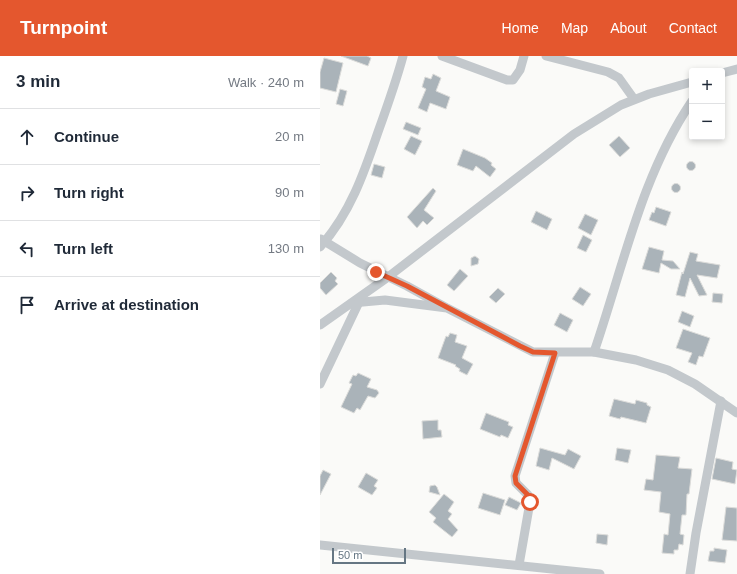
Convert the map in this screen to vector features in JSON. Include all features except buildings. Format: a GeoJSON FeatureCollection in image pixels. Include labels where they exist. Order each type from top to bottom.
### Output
{"type":"FeatureCollection","features":[{"type":"Feature","properties":{"kind":"street"},"geometry":{"type":"LineString","coordinates":[[402,56],[397,81],[353,199],[322,242],[533,352],[594,352],[636,360],[668,370],[695,384],[737,413]]}},
{"type":"Feature","properties":{"kind":"street"},"geometry":{"type":"LineString","coordinates":[[442,56],[507,80],[513,80],[520,70],[524,56]]}},
{"type":"Feature","properties":{"kind":"street"},"geometry":{"type":"LineString","coordinates":[[546,56],[608,72],[619,78],[634,99]]}},
{"type":"Feature","properties":{"kind":"street"},"geometry":{"type":"LineString","coordinates":[[725,72],[737,69]]}},
{"type":"Feature","properties":{"kind":"street"},"geometry":{"type":"LineString","coordinates":[[320,325],[354,303],[574,134],[615,108],[634,99],[689,83]]}},
{"type":"Feature","properties":{"kind":"street"},"geometry":{"type":"LineString","coordinates":[[594,352],[640,211],[662,154],[671,134],[690,104]]}},
{"type":"Feature","properties":{"kind":"street"},"geometry":{"type":"LineString","coordinates":[[354,303],[385,300],[447,308]]}},
{"type":"Feature","properties":{"kind":"street"},"geometry":{"type":"LineString","coordinates":[[320,384],[354,303]]}},
{"type":"Feature","properties":{"kind":"street"},"geometry":{"type":"LineString","coordinates":[[519,565],[530,502],[528,495],[516,483],[515,476],[555,353]]}},
{"type":"Feature","properties":{"kind":"street"},"geometry":{"type":"LineString","coordinates":[[690,574],[702,496],[721,401]]}},
{"type":"Feature","properties":{"kind":"street"},"geometry":{"type":"LineString","coordinates":[[320,545],[600,574]]}},
{"type":"Feature","properties":{"kind":"route"},"geometry":{"type":"LineString","coordinates":[[376,272],[427,296],[447,308],[533,352],[555,353],[515,476],[518,487],[528,495],[530,502]]}}]}
